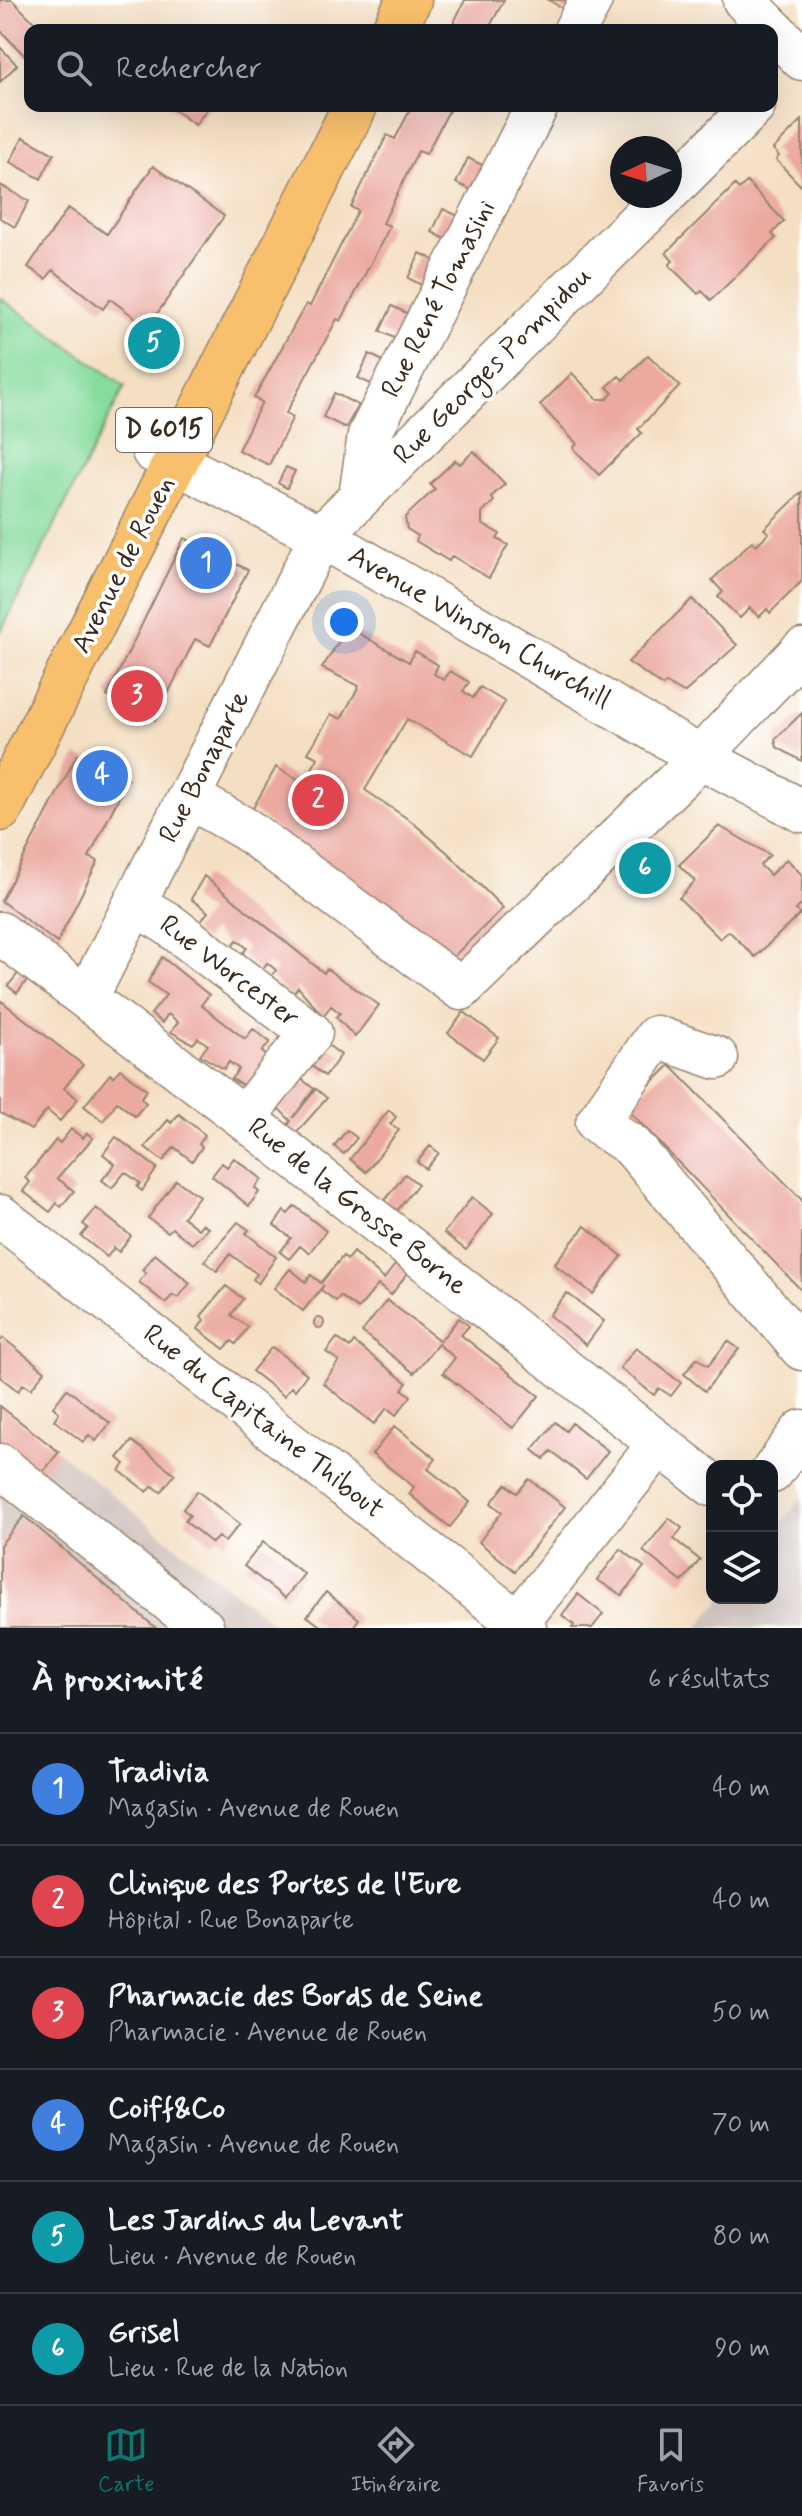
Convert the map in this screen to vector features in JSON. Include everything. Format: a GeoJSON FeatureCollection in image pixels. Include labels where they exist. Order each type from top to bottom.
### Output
{"type":"FeatureCollection","features":[{"type":"Feature","properties":{"kind":"main road"},"geometry":{"type":"LineString","coordinates":[[368,24],[380,0]]}},
{"type":"Feature","properties":{"kind":"main road"},"geometry":{"type":"LineString","coordinates":[[397,24],[409,0]]}},
{"type":"Feature","properties":{"kind":"main road","name":"Avenue de Rouen"},"geometry":{"type":"LineString","coordinates":[[0,809],[165,457],[335,118]]}},
{"type":"Feature","properties":{"kind":"main road","name":"Avenue de Rouen"},"geometry":{"type":"LineString","coordinates":[[0,753],[165,457]]}},
{"type":"Feature","properties":{"kind":"street"},"geometry":{"type":"LineString","coordinates":[[578,24],[591,0]]}},
{"type":"Feature","properties":{"kind":"street"},"geometry":{"type":"LineString","coordinates":[[744,0],[762,24]]}},
{"type":"Feature","properties":{"kind":"street"},"geometry":{"type":"LineString","coordinates":[[778,44],[794,65]]}},
{"type":"Feature","properties":{"kind":"street","name":"Rue René Tomasini"},"geometry":{"type":"LineString","coordinates":[[360,497],[369,435],[534,112]]}},
{"type":"Feature","properties":{"kind":"street"},"geometry":{"type":"LineString","coordinates":[[682,178],[748,112]]}},
{"type":"Feature","properties":{"kind":"street","name":"Rue Georges Pompidou"},"geometry":{"type":"LineString","coordinates":[[321,536],[652,208]]}},
{"type":"Feature","properties":{"kind":"street","name":"Avenue Winston Churchill"},"geometry":{"type":"LineString","coordinates":[[165,457],[321,536],[700,757],[802,811]]}},
{"type":"Feature","properties":{"kind":"street","name":"Rue Bonaparte"},"geometry":{"type":"LineString","coordinates":[[87,997],[321,536]]}},
{"type":"Feature","properties":{"kind":"street"},"geometry":{"type":"LineString","coordinates":[[189,797],[247,830],[461,989],[700,757],[802,650]]}},
{"type":"Feature","properties":{"kind":"street","name":"Rue Worcester"},"geometry":{"type":"LineString","coordinates":[[136,905],[167,923],[311,1033],[244,1118]]}},
{"type":"Feature","properties":{"kind":"street","name":"Rue de la Grosse Borne"},"geometry":{"type":"LineString","coordinates":[[0,933],[244,1118],[706,1481]]}},
{"type":"Feature","properties":{"kind":"street"},"geometry":{"type":"LineString","coordinates":[[717,1058],[656,1037],[597,1123],[632,1146],[802,1349]]}},
{"type":"Feature","properties":{"kind":"street","name":"Rue du Capitaine Thibout"},"geometry":{"type":"LineString","coordinates":[[0,1216],[522,1625]]}},
{"type":"Feature","properties":{"kind":"street"},"geometry":{"type":"LineString","coordinates":[[778,1464],[802,1431]]}},
{"type":"Feature","properties":{"kind":"street"},"geometry":{"type":"LineString","coordinates":[[522,1625],[658,1445]]}},
{"type":"Feature","properties":{"kind":"street"},"geometry":{"type":"LineString","coordinates":[[0,1465],[203,1628]]}},
{"type":"Feature","properties":{"kind":"shaded area"},"geometry":{"type":"Polygon","coordinates":[[[0,1406],[59,1452],[279,1628],[0,1628],[0,1406]]]}},
{"type":"Feature","properties":{"kind":"shaded area"},"geometry":{"type":"Polygon","coordinates":[[[802,1497],[802,1628],[698,1628],[717,1604],[778,1604],[778,1527],[802,1497]]]}},
{"type":"Feature","properties":{"kind":"green space"},"geometry":{"type":"Polygon","coordinates":[[[0,298],[125,386],[0,633],[0,298]]]}},
{"type":"Feature","properties":{"kind":"building"},"geometry":{"type":"Polygon","coordinates":[[[0,0],[12,0],[36,24],[24,24],[24,55],[0,30],[0,0]]]}},
{"type":"Feature","properties":{"kind":"building"},"geometry":{"type":"Polygon","coordinates":[[[465,0],[504,0],[491,24],[453,24],[465,0]]]}},
{"type":"Feature","properties":{"kind":"building"},"geometry":{"type":"Polygon","coordinates":[[[549,0],[578,0],[571,14],[549,0]]]}},
{"type":"Feature","properties":{"kind":"building"},"geometry":{"type":"Polygon","coordinates":[[[0,47],[17,65],[0,82],[0,47]]]}},
{"type":"Feature","properties":{"kind":"building"},"geometry":{"type":"Polygon","coordinates":[[[177,112],[205,112],[195,125],[177,112]]]}},
{"type":"Feature","properties":{"kind":"building"},"geometry":{"type":"Polygon","coordinates":[[[409,112],[448,112],[426,154],[418,151],[383,223],[390,226],[341,321],[337,319],[286,413],[293,417],[269,465],[238,450],[262,402],[254,398],[306,304],[310,306],[358,211],[351,207],[387,135],[395,139],[409,112]]]}},
{"type":"Feature","properties":{"kind":"building"},"geometry":{"type":"Polygon","coordinates":[[[802,120],[802,187],[776,160],[779,156],[773,149],[802,120]]]}},
{"type":"Feature","properties":{"kind":"building"},"geometry":{"type":"Polygon","coordinates":[[[23,137],[54,154],[41,179],[10,162],[23,137]]]}},
{"type":"Feature","properties":{"kind":"building"},"geometry":{"type":"Polygon","coordinates":[[[468,158],[492,170],[480,194],[456,183],[468,158]]]}},
{"type":"Feature","properties":{"kind":"building"},"geometry":{"type":"Polygon","coordinates":[[[153,166],[224,216],[148,327],[110,299],[103,309],[53,270],[46,279],[28,267],[68,208],[107,234],[153,166]]]}},
{"type":"Feature","properties":{"kind":"building"},"geometry":{"type":"Polygon","coordinates":[[[747,182],[784,221],[772,234],[776,238],[711,300],[702,291],[698,294],[669,265],[673,261],[666,253],[735,185],[739,189],[747,182]]]}},
{"type":"Feature","properties":{"kind":"building"},"geometry":{"type":"Polygon","coordinates":[[[0,185],[29,201],[15,227],[0,218],[0,185]]]}},
{"type":"Feature","properties":{"kind":"building"},"geometry":{"type":"Polygon","coordinates":[[[443,209],[467,220],[455,244],[432,232],[443,209]]]}},
{"type":"Feature","properties":{"kind":"building"},"geometry":{"type":"Polygon","coordinates":[[[420,253],[444,265],[431,290],[408,278],[420,253]]]}},
{"type":"Feature","properties":{"kind":"building"},"geometry":{"type":"Polygon","coordinates":[[[392,306],[417,318],[404,343],[380,331],[392,306]]]}},
{"type":"Feature","properties":{"kind":"building"},"geometry":{"type":"Polygon","coordinates":[[[149,335],[163,343],[158,351],[144,344],[149,335]]]}},
{"type":"Feature","properties":{"kind":"building"},"geometry":{"type":"Polygon","coordinates":[[[369,354],[393,366],[381,389],[358,378],[369,354]]]}},
{"type":"Feature","properties":{"kind":"building"},"geometry":{"type":"Polygon","coordinates":[[[648,355],[680,386],[638,429],[642,433],[599,475],[573,448],[577,444],[540,405],[572,373],[597,399],[607,399],[613,393],[607,387],[619,376],[623,380],[648,355]]]}},
{"type":"Feature","properties":{"kind":"building"},"geometry":{"type":"Polygon","coordinates":[[[334,393],[358,405],[346,428],[323,417],[334,393]]]}},
{"type":"Feature","properties":{"kind":"building"},"geometry":{"type":"Polygon","coordinates":[[[474,451],[505,484],[491,497],[494,501],[482,513],[482,524],[500,534],[497,539],[508,545],[489,578],[452,556],[449,561],[416,541],[418,536],[407,529],[405,517],[435,489],[430,484],[455,460],[460,464],[474,451]]]}},
{"type":"Feature","properties":{"kind":"building"},"geometry":{"type":"Polygon","coordinates":[[[286,467],[295,471],[287,488],[278,483],[286,467]]]}},
{"type":"Feature","properties":{"kind":"building"},"geometry":{"type":"Polygon","coordinates":[[[802,492],[802,581],[770,613],[767,609],[759,617],[750,608],[740,618],[718,597],[723,592],[712,580],[752,541],[756,545],[769,533],[764,529],[802,492]]]}},
{"type":"Feature","properties":{"kind":"building"},"geometry":{"type":"Polygon","coordinates":[[[184,538],[248,570],[210,646],[195,639],[155,720],[107,696],[184,538]]]}},
{"type":"Feature","properties":{"kind":"building"},"geometry":{"type":"Polygon","coordinates":[[[692,599],[737,645],[684,693],[666,683],[663,686],[628,662],[692,599]]]}},
{"type":"Feature","properties":{"kind":"building"},"geometry":{"type":"Polygon","coordinates":[[[348,627],[409,662],[415,651],[438,665],[434,674],[444,680],[450,671],[469,682],[463,691],[473,698],[480,687],[505,702],[473,756],[407,719],[365,790],[411,821],[503,908],[448,962],[252,810],[276,767],[304,783],[318,758],[308,753],[331,714],[341,719],[359,686],[322,668],[348,627]]]}},
{"type":"Feature","properties":{"kind":"building"},"geometry":{"type":"Polygon","coordinates":[[[802,713],[802,761],[777,747],[775,739],[802,713]]]}},
{"type":"Feature","properties":{"kind":"building"},"geometry":{"type":"Polygon","coordinates":[[[77,755],[128,779],[89,857],[98,861],[57,943],[1,901],[77,755]]]}},
{"type":"Feature","properties":{"kind":"building"},"geometry":{"type":"Polygon","coordinates":[[[719,826],[770,855],[760,865],[770,875],[787,859],[802,875],[802,904],[796,910],[800,914],[755,957],[729,931],[720,939],[679,898],[695,881],[679,865],[719,826]]]}},
{"type":"Feature","properties":{"kind":"building"},"geometry":{"type":"Polygon","coordinates":[[[647,859],[654,866],[643,877],[636,870],[647,859]]]}},
{"type":"Feature","properties":{"kind":"building"},"geometry":{"type":"Polygon","coordinates":[[[204,876],[324,973],[327,969],[379,1005],[355,1037],[336,1017],[340,1013],[331,1006],[323,1016],[298,987],[291,997],[271,977],[276,970],[267,963],[260,973],[242,954],[247,948],[237,940],[230,949],[212,930],[204,940],[193,931],[208,912],[191,899],[204,876]]]}},
{"type":"Feature","properties":{"kind":"building"},"geometry":{"type":"Polygon","coordinates":[[[162,957],[209,995],[201,1005],[245,1039],[253,1029],[270,1042],[262,1052],[276,1063],[254,1091],[231,1079],[239,1069],[229,1062],[224,1069],[200,1055],[208,1045],[198,1038],[193,1044],[171,1032],[178,1022],[168,1014],[162,1023],[151,1014],[166,995],[148,982],[162,957]]]}},
{"type":"Feature","properties":{"kind":"building"},"geometry":{"type":"Polygon","coordinates":[[[24,966],[33,973],[17,993],[8,986],[24,966]]]}},
{"type":"Feature","properties":{"kind":"building"},"geometry":{"type":"Polygon","coordinates":[[[0,1000],[83,1065],[64,1088],[78,1099],[60,1121],[47,1110],[31,1130],[0,1113],[0,1000]]]}},
{"type":"Feature","properties":{"kind":"building"},"geometry":{"type":"Polygon","coordinates":[[[464,1012],[499,1038],[483,1059],[448,1033],[464,1012]]]}},
{"type":"Feature","properties":{"kind":"building"},"geometry":{"type":"Polygon","coordinates":[[[320,1039],[341,1055],[325,1076],[304,1060],[320,1039]]]}},
{"type":"Feature","properties":{"kind":"building"},"geometry":{"type":"Polygon","coordinates":[[[670,1065],[802,1200],[802,1291],[626,1108],[670,1065]]]}},
{"type":"Feature","properties":{"kind":"building"},"geometry":{"type":"Polygon","coordinates":[[[120,1069],[147,1090],[141,1098],[146,1103],[135,1116],[117,1102],[103,1121],[84,1106],[110,1074],[113,1077],[120,1069]]]}},
{"type":"Feature","properties":{"kind":"building"},"geometry":{"type":"Polygon","coordinates":[[[293,1072],[314,1089],[293,1118],[316,1089],[327,1098],[291,1139],[282,1132],[291,1121],[271,1101],[293,1072]]]}},
{"type":"Feature","properties":{"kind":"building"},"geometry":{"type":"Polygon","coordinates":[[[389,1110],[396,1117],[390,1124],[399,1130],[366,1172],[350,1159],[389,1110]]]}},
{"type":"Feature","properties":{"kind":"building"},"geometry":{"type":"Polygon","coordinates":[[[179,1114],[205,1135],[199,1144],[202,1147],[192,1161],[174,1147],[163,1161],[145,1147],[168,1120],[171,1123],[179,1114]]]}},
{"type":"Feature","properties":{"kind":"building"},"geometry":{"type":"Polygon","coordinates":[[[71,1129],[83,1138],[87,1133],[93,1138],[57,1178],[74,1191],[61,1207],[57,1203],[50,1212],[23,1191],[30,1182],[25,1178],[56,1140],[60,1143],[71,1129]]]}},
{"type":"Feature","properties":{"kind":"building"},"geometry":{"type":"Polygon","coordinates":[[[347,1130],[357,1138],[344,1154],[334,1146],[347,1130]]]}},
{"type":"Feature","properties":{"kind":"building"},"geometry":{"type":"Polygon","coordinates":[[[116,1137],[157,1168],[142,1191],[137,1187],[140,1183],[125,1172],[112,1188],[102,1180],[115,1164],[103,1154],[116,1137]]]}},
{"type":"Feature","properties":{"kind":"building"},"geometry":{"type":"Polygon","coordinates":[[[430,1146],[439,1153],[426,1169],[417,1162],[430,1146]]]}},
{"type":"Feature","properties":{"kind":"building"},"geometry":{"type":"Polygon","coordinates":[[[234,1158],[262,1179],[255,1188],[259,1192],[249,1206],[212,1176],[222,1163],[227,1167],[234,1158]]]}},
{"type":"Feature","properties":{"kind":"building"},"geometry":{"type":"Polygon","coordinates":[[[405,1174],[418,1184],[396,1212],[383,1203],[405,1174]]]}},
{"type":"Feature","properties":{"kind":"building"},"geometry":{"type":"Polygon","coordinates":[[[176,1180],[199,1196],[183,1217],[198,1229],[202,1224],[208,1228],[192,1244],[172,1228],[168,1232],[148,1218],[176,1180]]]}},
{"type":"Feature","properties":{"kind":"building"},"geometry":{"type":"Polygon","coordinates":[[[472,1197],[493,1214],[466,1250],[444,1233],[472,1197]]]}},
{"type":"Feature","properties":{"kind":"building"},"geometry":{"type":"Polygon","coordinates":[[[295,1206],[326,1231],[309,1253],[300,1246],[289,1259],[280,1252],[291,1238],[274,1225],[284,1211],[288,1214],[295,1206]]]}},
{"type":"Feature","properties":{"kind":"building"},"geometry":{"type":"Polygon","coordinates":[[[96,1208],[131,1236],[119,1252],[114,1248],[107,1257],[81,1236],[88,1228],[83,1224],[96,1208]]]}},
{"type":"Feature","properties":{"kind":"building"},"geometry":{"type":"Polygon","coordinates":[[[238,1222],[249,1230],[246,1233],[276,1257],[258,1284],[253,1279],[257,1274],[230,1254],[217,1271],[204,1261],[238,1222]]]}},
{"type":"Feature","properties":{"kind":"building"},"geometry":{"type":"Polygon","coordinates":[[[585,1226],[622,1256],[593,1294],[554,1264],[585,1226]]]}},
{"type":"Feature","properties":{"kind":"building"},"geometry":{"type":"Polygon","coordinates":[[[353,1252],[384,1279],[398,1261],[410,1270],[391,1295],[378,1285],[358,1309],[340,1296],[336,1301],[321,1290],[324,1285],[303,1311],[274,1288],[290,1269],[306,1282],[311,1275],[321,1283],[343,1256],[347,1260],[353,1252]]]}},
{"type":"Feature","properties":{"kind":"building"},"geometry":{"type":"Polygon","coordinates":[[[155,1254],[190,1283],[178,1298],[173,1295],[165,1303],[139,1282],[146,1273],[142,1270],[155,1254]]]}},
{"type":"Feature","properties":{"kind":"building"},"geometry":{"type":"Polygon","coordinates":[[[226,1286],[243,1299],[231,1315],[248,1327],[236,1344],[232,1341],[224,1349],[198,1329],[204,1320],[201,1316],[226,1286]]]}},
{"type":"Feature","properties":{"kind":"building"},"geometry":{"type":"Polygon","coordinates":[[[567,1293],[604,1321],[586,1345],[549,1315],[567,1293]]]}},
{"type":"Feature","properties":{"kind":"building"},"geometry":{"type":"Polygon","coordinates":[[[387,1300],[440,1341],[459,1318],[469,1326],[461,1335],[539,1396],[513,1428],[443,1373],[455,1358],[438,1344],[414,1373],[362,1332],[387,1300]]]}},
{"type":"Feature","properties":{"kind":"building"},"geometry":{"type":"Polygon","coordinates":[[[319,1318],[324,1323],[319,1328],[314,1323],[319,1318]]]}},
{"type":"Feature","properties":{"kind":"building"},"geometry":{"type":"Polygon","coordinates":[[[3,1338],[45,1371],[31,1389],[23,1384],[18,1391],[0,1377],[0,1342],[3,1338]]]}},
{"type":"Feature","properties":{"kind":"building"},"geometry":{"type":"Polygon","coordinates":[[[337,1338],[350,1348],[354,1342],[407,1383],[402,1389],[411,1396],[396,1415],[387,1408],[374,1424],[323,1383],[339,1361],[326,1352],[337,1338]]]}},
{"type":"Feature","properties":{"kind":"building"},"geometry":{"type":"Polygon","coordinates":[[[728,1341],[739,1349],[705,1391],[684,1374],[697,1358],[708,1366],[728,1341]]]}},
{"type":"Feature","properties":{"kind":"building"},"geometry":{"type":"Polygon","coordinates":[[[272,1347],[307,1374],[295,1390],[291,1387],[284,1396],[252,1371],[272,1347]]]}},
{"type":"Feature","properties":{"kind":"building"},"geometry":{"type":"Polygon","coordinates":[[[636,1348],[681,1383],[671,1396],[659,1388],[654,1395],[620,1368],[636,1348]]]}},
{"type":"Feature","properties":{"kind":"building"},"geometry":{"type":"Polygon","coordinates":[[[67,1389],[110,1423],[96,1441],[89,1435],[83,1442],[54,1420],[59,1412],[53,1407],[67,1389]]]}},
{"type":"Feature","properties":{"kind":"building"},"geometry":{"type":"Polygon","coordinates":[[[0,1406],[59,1452],[34,1483],[0,1456],[0,1406]]]}},
{"type":"Feature","properties":{"kind":"building"},"geometry":{"type":"Polygon","coordinates":[[[555,1422],[566,1431],[572,1423],[608,1451],[586,1479],[551,1451],[544,1459],[533,1450],[555,1422]]]}},
{"type":"Feature","properties":{"kind":"building"},"geometry":{"type":"Polygon","coordinates":[[[395,1426],[436,1459],[428,1469],[470,1502],[450,1527],[409,1494],[414,1487],[372,1454],[395,1426]]]}},
{"type":"Feature","properties":{"kind":"building"},"geometry":{"type":"Polygon","coordinates":[[[132,1441],[175,1474],[161,1492],[153,1486],[147,1492],[120,1471],[125,1464],[118,1458],[132,1441]]]}},
{"type":"Feature","properties":{"kind":"building"},"geometry":{"type":"Polygon","coordinates":[[[529,1479],[565,1507],[515,1571],[479,1542],[502,1512],[491,1503],[506,1484],[517,1493],[529,1479]]]}},
{"type":"Feature","properties":{"kind":"building"},"geometry":{"type":"Polygon","coordinates":[[[197,1491],[240,1524],[225,1542],[218,1537],[212,1543],[185,1521],[190,1515],[183,1509],[197,1491]]]}},
{"type":"Feature","properties":{"kind":"building"},"geometry":{"type":"Polygon","coordinates":[[[24,1516],[156,1628],[0,1628],[0,1545],[24,1516]]]}},
{"type":"Feature","properties":{"kind":"building"},"geometry":{"type":"Polygon","coordinates":[[[669,1518],[682,1528],[674,1539],[700,1560],[682,1582],[643,1551],[669,1518]]]}},
{"type":"Feature","properties":{"kind":"building"},"geometry":{"type":"Polygon","coordinates":[[[263,1542],[304,1574],[285,1598],[244,1566],[263,1542]]]}},
{"type":"Feature","properties":{"kind":"building"},"geometry":{"type":"Polygon","coordinates":[[[621,1549],[644,1567],[622,1595],[597,1580],[621,1549]]]}},
{"type":"Feature","properties":{"kind":"building"},"geometry":{"type":"Polygon","coordinates":[[[326,1592],[359,1619],[352,1628],[323,1628],[307,1616],[326,1592]]]}},
{"type":"Feature","properties":{"kind":"building"},"geometry":{"type":"Polygon","coordinates":[[[578,1594],[603,1614],[592,1628],[572,1628],[574,1625],[562,1615],[578,1594]]]}},
{"type":"Feature","properties":{"kind":"place","name":"Les Jardins du Levant"},"geometry":{"type":"Point","coordinates":[154,343]}},
{"type":"Feature","properties":{"kind":"place","name":"Tradivia"},"geometry":{"type":"Point","coordinates":[206,563]}},
{"type":"Feature","properties":{"kind":"place","name":"Pharmacie des Bords de Seine"},"geometry":{"type":"Point","coordinates":[137,696]}},
{"type":"Feature","properties":{"kind":"place","name":"Coiff&Co"},"geometry":{"type":"Point","coordinates":[102,776]}},
{"type":"Feature","properties":{"kind":"place","name":"Clinique des Portes de l'Eure"},"geometry":{"type":"Point","coordinates":[318,800]}},
{"type":"Feature","properties":{"kind":"place","name":"Grisel"},"geometry":{"type":"Point","coordinates":[645,868]}}]}
